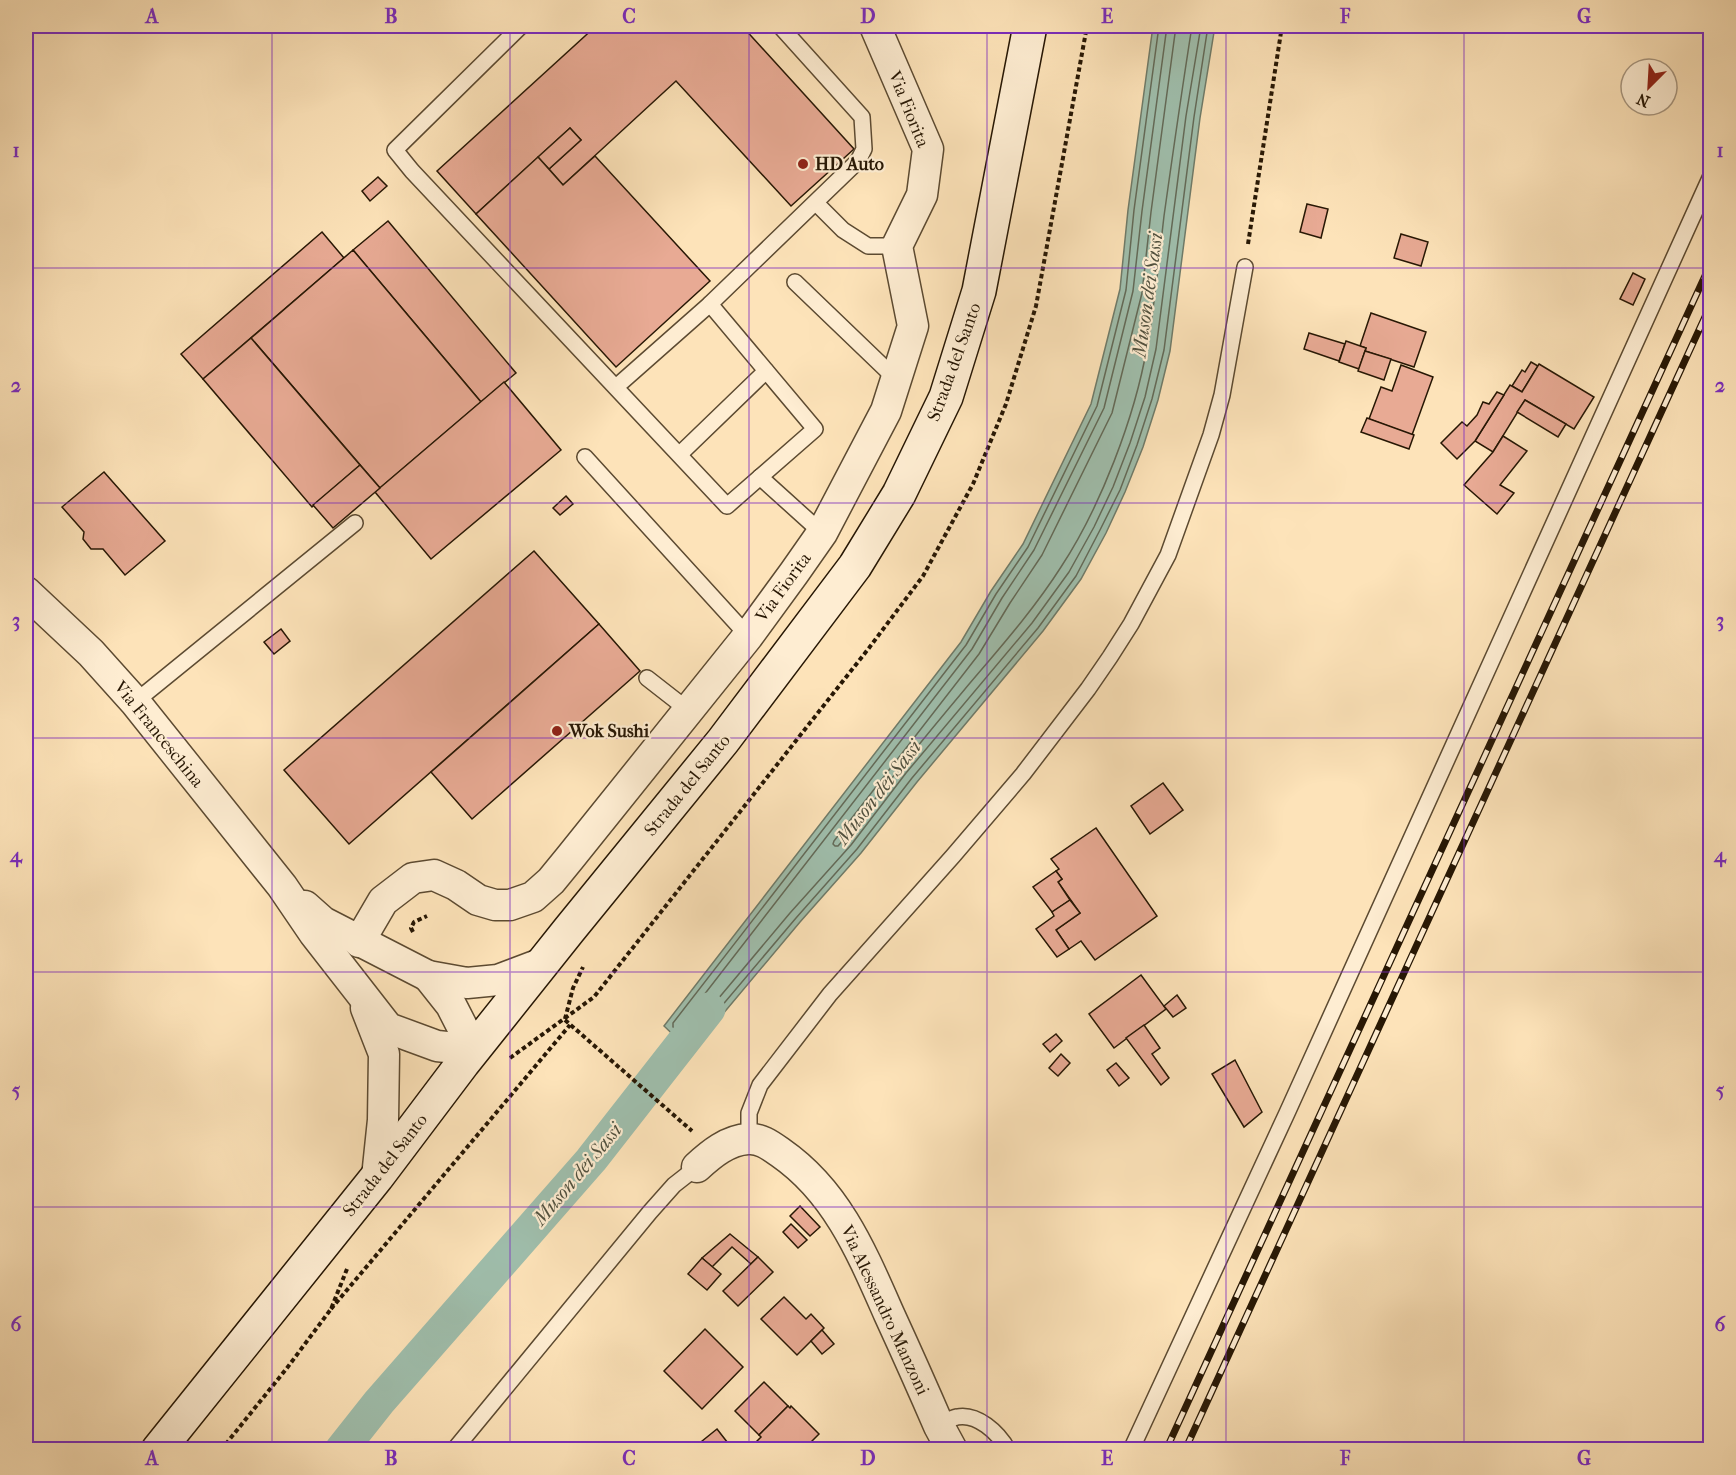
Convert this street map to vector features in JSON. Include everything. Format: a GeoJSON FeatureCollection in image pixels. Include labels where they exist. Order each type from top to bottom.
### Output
{"type":"FeatureCollection","features":[{"type":"Feature","properties":{"kind":"main road","name":"Strada del Santo"},"geometry":{"type":"LineString","coordinates":[[159,1449],[377,1177],[543,963],[723,741],[855,566],[899,494],[946,397],[979,291],[1030,26]]}},
{"type":"Feature","properties":{"kind":"street","name":"Via Fiorita"},"geometry":{"type":"LineString","coordinates":[[359,942],[383,901],[413,878],[434,875],[456,885],[478,900],[495,905],[510,905],[533,897],[569,859],[748,636],[822,532],[886,411],[913,326],[897,246],[922,195],[928,149],[875,26]]}},
{"type":"Feature","properties":{"kind":"street","name":"Via Franceschina"},"geometry":{"type":"LineString","coordinates":[[26,592],[92,653],[135,702],[282,886],[314,933],[388,1028],[437,1046],[474,1050]]}},
{"type":"Feature","properties":{"kind":"street","name":"Via Franceschina"},"geometry":{"type":"LineString","coordinates":[[282,886],[323,922],[428,976],[467,983],[498,980],[543,963]]}},
{"type":"Feature","properties":{"kind":"street","name":"Via Franceschina"},"geometry":{"type":"LineString","coordinates":[[428,976],[451,1005],[474,1050]]}},
{"type":"Feature","properties":{"kind":"street","name":"Via Franceschina"},"geometry":{"type":"LineString","coordinates":[[360,992],[384,1054],[383,1120],[377,1177]]}},
{"type":"Feature","properties":{"kind":"street"},"geometry":{"type":"LineString","coordinates":[[697,1167],[714,1152],[734,1142],[749,1138]]}},
{"type":"Feature","properties":{"kind":"street","name":"Via Alessandro Manzoni"},"geometry":{"type":"LineString","coordinates":[[749,1138],[765,1142],[795,1163],[819,1188],[846,1222],[867,1263],[946,1438]]}},
{"type":"Feature","properties":{"kind":"lane"},"geometry":{"type":"LineString","coordinates":[[521,26],[395,150],[412,171],[727,506],[815,429],[710,304]]}},
{"type":"Feature","properties":{"kind":"lane"},"geometry":{"type":"LineString","coordinates":[[616,387],[710,304],[816,203],[858,161],[864,149],[862,117],[780,26]]}},
{"type":"Feature","properties":{"kind":"lane"},"geometry":{"type":"LineString","coordinates":[[1131,1449],[1287,1113],[1710,178]]}},
{"type":"Feature","properties":{"kind":"lane"},"geometry":{"type":"LineString","coordinates":[[816,203],[843,230],[868,246],[897,246]]}},
{"type":"Feature","properties":{"kind":"lane"},"geometry":{"type":"LineString","coordinates":[[749,1138],[748,1113],[760,1084],[830,994],[1023,774],[1088,689],[1131,624],[1168,555],[1211,435],[1222,395],[1245,267]]}},
{"type":"Feature","properties":{"kind":"lane"},"geometry":{"type":"LineString","coordinates":[[795,282],[896,379]]}},
{"type":"Feature","properties":{"kind":"lane"},"geometry":{"type":"LineString","coordinates":[[680,454],[766,371]]}},
{"type":"Feature","properties":{"kind":"lane"},"geometry":{"type":"LineString","coordinates":[[585,458],[748,636]]}},
{"type":"Feature","properties":{"kind":"lane"},"geometry":{"type":"LineString","coordinates":[[760,477],[822,532]]}},
{"type":"Feature","properties":{"kind":"lane"},"geometry":{"type":"LineString","coordinates":[[135,702],[355,523]]}},
{"type":"Feature","properties":{"kind":"lane"},"geometry":{"type":"LineString","coordinates":[[647,678],[688,710]]}},
{"type":"Feature","properties":{"kind":"lane"},"geometry":{"type":"LineString","coordinates":[[454,1449],[650,1212],[674,1185],[697,1167]]}},
{"type":"Feature","properties":{"kind":"lane"},"geometry":{"type":"LineString","coordinates":[[946,1438],[955,1417],[973,1417],[988,1427],[1008,1449]]}},
{"type":"Feature","properties":{"kind":"path"},"geometry":{"type":"LineString","coordinates":[[1245,267],[1282,26]]}},
{"type":"Feature","properties":{"kind":"path"},"geometry":{"type":"LineString","coordinates":[[587,958],[573,988],[565,1020],[692,1131]]}},
{"type":"Feature","properties":{"kind":"path"},"geometry":{"type":"LineString","coordinates":[[221,1449],[287,1368],[331,1309],[570,1026]]}},
{"type":"Feature","properties":{"kind":"path"},"geometry":{"type":"LineString","coordinates":[[331,1309],[348,1267]]}},
{"type":"Feature","properties":{"kind":"water"},"geometry":{"type":"Polygon","coordinates":[[[1153,26],[1215,26],[1200,118],[1170,351],[1143,447],[1125,492],[1081,579],[1043,631],[861,853],[691,1052],[664,1026],[961,642],[991,591],[1023,544],[1091,404],[1120,289],[1128,210],[1153,26]]]}},
{"type":"Feature","properties":{"kind":"building"},"geometry":{"type":"Polygon","coordinates":[[[596,26],[742,26],[854,149],[791,206],[676,81],[563,185],[549,169],[581,140],[570,128],[476,214],[437,171],[596,26]]]}},
{"type":"Feature","properties":{"kind":"building"},"geometry":{"type":"Polygon","coordinates":[[[570,128],[581,140],[549,169],[538,157],[570,128]]]}},
{"type":"Feature","properties":{"kind":"building"},"geometry":{"type":"Polygon","coordinates":[[[595,156],[710,281],[616,367],[476,214],[538,157],[563,185],[595,156]]]}},
{"type":"Feature","properties":{"kind":"building"},"geometry":{"type":"Polygon","coordinates":[[[378,177],[387,186],[370,201],[362,191],[378,177]]]}},
{"type":"Feature","properties":{"kind":"building"},"geometry":{"type":"Polygon","coordinates":[[[1307,204],[1328,209],[1321,238],[1300,232],[1307,204]]]}},
{"type":"Feature","properties":{"kind":"building"},"geometry":{"type":"Polygon","coordinates":[[[388,221],[516,373],[481,402],[353,250],[388,221]]]}},
{"type":"Feature","properties":{"kind":"building"},"geometry":{"type":"Polygon","coordinates":[[[322,232],[344,258],[203,379],[181,354],[322,232]]]}},
{"type":"Feature","properties":{"kind":"building"},"geometry":{"type":"Polygon","coordinates":[[[1401,234],[1428,242],[1421,266],[1394,258],[1401,234]]]}},
{"type":"Feature","properties":{"kind":"building"},"geometry":{"type":"Polygon","coordinates":[[[353,250],[481,402],[380,488],[251,338],[353,250]]]}},
{"type":"Feature","properties":{"kind":"building"},"geometry":{"type":"Polygon","coordinates":[[[1633,273],[1645,279],[1633,305],[1620,299],[1633,273]]]}},
{"type":"Feature","properties":{"kind":"building"},"geometry":{"type":"Polygon","coordinates":[[[1371,313],[1426,332],[1414,367],[1365,351],[1366,348],[1360,346],[1371,313]]]}},
{"type":"Feature","properties":{"kind":"building"},"geometry":{"type":"Polygon","coordinates":[[[1309,333],[1345,344],[1339,361],[1304,349],[1309,333]]]}},
{"type":"Feature","properties":{"kind":"building"},"geometry":{"type":"Polygon","coordinates":[[[251,338],[360,465],[312,507],[203,379],[251,338]]]}},
{"type":"Feature","properties":{"kind":"building"},"geometry":{"type":"Polygon","coordinates":[[[1346,341],[1366,348],[1359,369],[1339,362],[1346,341]]]}},
{"type":"Feature","properties":{"kind":"building"},"geometry":{"type":"Polygon","coordinates":[[[1365,351],[1391,359],[1384,380],[1358,371],[1365,351]]]}},
{"type":"Feature","properties":{"kind":"building"},"geometry":{"type":"Polygon","coordinates":[[[1531,362],[1538,366],[1522,392],[1512,386],[1522,370],[1525,372],[1531,362]]]}},
{"type":"Feature","properties":{"kind":"building"},"geometry":{"type":"Polygon","coordinates":[[[1539,364],[1594,397],[1574,429],[1525,400],[1493,452],[1475,441],[1510,385],[1522,392],[1539,364]]]}},
{"type":"Feature","properties":{"kind":"building"},"geometry":{"type":"Polygon","coordinates":[[[1401,365],[1433,377],[1412,435],[1369,419],[1381,387],[1392,391],[1401,365]]]}},
{"type":"Feature","properties":{"kind":"building"},"geometry":{"type":"Polygon","coordinates":[[[504,382],[561,450],[431,559],[375,492],[504,382]]]}},
{"type":"Feature","properties":{"kind":"building"},"geometry":{"type":"Polygon","coordinates":[[[1497,392],[1504,395],[1475,441],[1457,459],[1441,443],[1462,422],[1467,426],[1477,415],[1483,402],[1489,404],[1497,392]]]}},
{"type":"Feature","properties":{"kind":"building"},"geometry":{"type":"Polygon","coordinates":[[[1525,400],[1566,424],[1558,437],[1517,412],[1525,400]]]}},
{"type":"Feature","properties":{"kind":"building"},"geometry":{"type":"Polygon","coordinates":[[[1367,418],[1414,435],[1409,449],[1361,432],[1367,418]]]}},
{"type":"Feature","properties":{"kind":"building"},"geometry":{"type":"Polygon","coordinates":[[[1503,436],[1527,451],[1500,485],[1514,493],[1497,514],[1464,485],[1493,452],[1503,436]]]}},
{"type":"Feature","properties":{"kind":"building"},"geometry":{"type":"Polygon","coordinates":[[[360,465],[380,488],[333,528],[313,505],[360,465]]]}},
{"type":"Feature","properties":{"kind":"building"},"geometry":{"type":"Polygon","coordinates":[[[104,472],[165,541],[125,575],[103,549],[91,549],[83,539],[84,532],[62,507],[104,472]]]}},
{"type":"Feature","properties":{"kind":"building"},"geometry":{"type":"Polygon","coordinates":[[[566,496],[573,504],[560,515],[553,508],[566,496]]]}},
{"type":"Feature","properties":{"kind":"building"},"geometry":{"type":"Polygon","coordinates":[[[534,551],[599,624],[349,844],[284,770],[534,551]]]}},
{"type":"Feature","properties":{"kind":"building"},"geometry":{"type":"Polygon","coordinates":[[[599,624],[640,671],[472,819],[431,772],[599,624]]]}},
{"type":"Feature","properties":{"kind":"building"},"geometry":{"type":"Polygon","coordinates":[[[281,629],[290,641],[274,654],[264,642],[281,629]]]}},
{"type":"Feature","properties":{"kind":"building"},"geometry":{"type":"Polygon","coordinates":[[[1163,783],[1183,810],[1150,834],[1131,806],[1163,783]]]}},
{"type":"Feature","properties":{"kind":"building"},"geometry":{"type":"Polygon","coordinates":[[[1096,828],[1157,916],[1095,960],[1081,941],[1069,949],[1056,930],[1080,913],[1058,882],[1062,879],[1056,871],[1059,869],[1051,859],[1096,828]]]}},
{"type":"Feature","properties":{"kind":"building"},"geometry":{"type":"Polygon","coordinates":[[[1056,871],[1062,879],[1058,882],[1070,900],[1052,912],[1033,887],[1056,871]]]}},
{"type":"Feature","properties":{"kind":"building"},"geometry":{"type":"Polygon","coordinates":[[[1070,900],[1080,913],[1056,930],[1069,949],[1057,957],[1036,929],[1054,916],[1052,912],[1070,900]]]}},
{"type":"Feature","properties":{"kind":"building"},"geometry":{"type":"Polygon","coordinates":[[[1141,975],[1166,1009],[1114,1048],[1089,1014],[1141,975]]]}},
{"type":"Feature","properties":{"kind":"building"},"geometry":{"type":"Polygon","coordinates":[[[1177,995],[1186,1008],[1173,1017],[1164,1006],[1177,995]]]}},
{"type":"Feature","properties":{"kind":"building"},"geometry":{"type":"Polygon","coordinates":[[[1144,1025],[1160,1048],[1152,1054],[1169,1078],[1161,1085],[1126,1038],[1144,1025]]]}},
{"type":"Feature","properties":{"kind":"building"},"geometry":{"type":"Polygon","coordinates":[[[1056,1034],[1062,1041],[1050,1052],[1043,1044],[1056,1034]]]}},
{"type":"Feature","properties":{"kind":"building"},"geometry":{"type":"Polygon","coordinates":[[[1061,1054],[1070,1063],[1058,1076],[1049,1068],[1061,1054]]]}},
{"type":"Feature","properties":{"kind":"building"},"geometry":{"type":"Polygon","coordinates":[[[1235,1060],[1262,1112],[1244,1127],[1212,1074],[1235,1060]]]}},
{"type":"Feature","properties":{"kind":"building"},"geometry":{"type":"Polygon","coordinates":[[[1116,1063],[1129,1078],[1119,1086],[1107,1070],[1116,1063]]]}},
{"type":"Feature","properties":{"kind":"building"},"geometry":{"type":"Polygon","coordinates":[[[800,1206],[820,1227],[810,1236],[790,1216],[800,1206]]]}},
{"type":"Feature","properties":{"kind":"building"},"geometry":{"type":"Polygon","coordinates":[[[791,1224],[807,1240],[798,1248],[783,1232],[791,1224]]]}},
{"type":"Feature","properties":{"kind":"building"},"geometry":{"type":"Polygon","coordinates":[[[730,1234],[758,1257],[751,1264],[732,1247],[712,1267],[702,1258],[730,1234]]]}},
{"type":"Feature","properties":{"kind":"building"},"geometry":{"type":"Polygon","coordinates":[[[758,1257],[773,1272],[738,1306],[723,1291],[758,1257]]]}},
{"type":"Feature","properties":{"kind":"building"},"geometry":{"type":"Polygon","coordinates":[[[702,1258],[721,1274],[707,1290],[688,1274],[702,1258]]]}},
{"type":"Feature","properties":{"kind":"building"},"geometry":{"type":"Polygon","coordinates":[[[784,1297],[806,1319],[811,1314],[824,1328],[797,1355],[761,1319],[784,1297]]]}},
{"type":"Feature","properties":{"kind":"building"},"geometry":{"type":"Polygon","coordinates":[[[705,1329],[743,1367],[702,1409],[664,1371],[705,1329]]]}},
{"type":"Feature","properties":{"kind":"building"},"geometry":{"type":"Polygon","coordinates":[[[822,1330],[834,1344],[822,1354],[811,1341],[822,1330]]]}},
{"type":"Feature","properties":{"kind":"building"},"geometry":{"type":"Polygon","coordinates":[[[764,1382],[788,1406],[759,1435],[735,1411],[764,1382]]]}},
{"type":"Feature","properties":{"kind":"building"},"geometry":{"type":"Polygon","coordinates":[[[788,1406],[790,1408],[791,1406],[819,1434],[803,1450],[759,1450],[754,1444],[761,1437],[759,1435],[788,1406]]]}},
{"type":"Feature","properties":{"kind":"building"},"geometry":{"type":"Polygon","coordinates":[[[717,1429],[731,1447],[728,1450],[691,1450],[717,1429]]]}},
{"type":"Feature","properties":{"kind":"waterway","name":"Muson dei Sassi"},"geometry":{"type":"LineString","coordinates":[[341,1450],[379,1402],[591,1160],[709,1009]]}},
{"type":"Feature","properties":{"kind":"railway"},"geometry":{"type":"LineString","coordinates":[[1166,1450],[1710,265]]}},
{"type":"Feature","properties":{"kind":"railway"},"geometry":{"type":"LineString","coordinates":[[1185,1450],[1710,306]]}},
{"type":"Feature","properties":{"kind":"place","name":"HD Auto"},"geometry":{"type":"Point","coordinates":[803,164]}},
{"type":"Feature","properties":{"kind":"place","name":"Wok Sushi"},"geometry":{"type":"Point","coordinates":[557,731]}}]}
